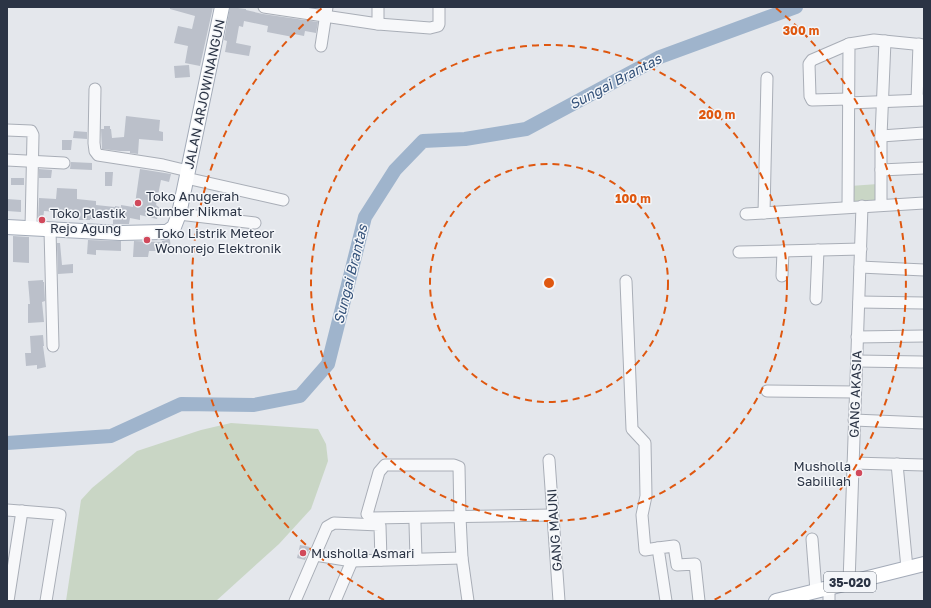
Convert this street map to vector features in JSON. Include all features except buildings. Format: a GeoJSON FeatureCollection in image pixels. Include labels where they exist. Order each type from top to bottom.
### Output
{"type":"FeatureCollection","features":[{"type":"Feature","properties":{"kind":"main road","name":"JALAN ARJOWINANGUN"},"geometry":{"type":"LineString","coordinates":[[7,227],[120,233],[168,232],[174,227],[179,214],[222,7]]}},
{"type":"Feature","properties":{"kind":"main road","name":"35-020"},"geometry":{"type":"LineString","coordinates":[[776,601],[825,593],[849,582],[924,564]]}},
{"type":"Feature","properties":{"kind":"street"},"geometry":{"type":"LineString","coordinates":[[264,7],[326,11],[378,24],[430,28],[438,26],[439,24],[439,7]]}},
{"type":"Feature","properties":{"kind":"street"},"geometry":{"type":"LineString","coordinates":[[378,7],[378,24]]}},
{"type":"Feature","properties":{"kind":"street"},"geometry":{"type":"LineString","coordinates":[[320,46],[326,11]]}},
{"type":"Feature","properties":{"kind":"street"},"geometry":{"type":"LineString","coordinates":[[865,41],[921,44],[921,100],[883,102],[812,100],[810,96],[809,64],[812,60],[850,44],[865,41]]}},
{"type":"Feature","properties":{"kind":"street"},"geometry":{"type":"LineString","coordinates":[[881,205],[881,136],[885,41]]}},
{"type":"Feature","properties":{"kind":"street"},"geometry":{"type":"LineString","coordinates":[[848,207],[848,101],[850,44]]}},
{"type":"Feature","properties":{"kind":"street"},"geometry":{"type":"LineString","coordinates":[[764,213],[767,78]]}},
{"type":"Feature","properties":{"kind":"street"},"geometry":{"type":"LineString","coordinates":[[95,89],[94,143],[95,151],[98,155],[162,165],[187,174],[283,200]]}},
{"type":"Feature","properties":{"kind":"street"},"geometry":{"type":"LineString","coordinates":[[7,130],[27,130],[32,132],[33,161],[31,228]]}},
{"type":"Feature","properties":{"kind":"street"},"geometry":{"type":"LineString","coordinates":[[881,136],[924,134]]}},
{"type":"Feature","properties":{"kind":"street"},"geometry":{"type":"LineString","coordinates":[[7,160],[64,163]]}},
{"type":"Feature","properties":{"kind":"street"},"geometry":{"type":"LineString","coordinates":[[881,170],[924,168]]}},
{"type":"Feature","properties":{"kind":"street"},"geometry":{"type":"LineString","coordinates":[[746,214],[924,203]]}},
{"type":"Feature","properties":{"kind":"street","name":"GANG AKASIA"},"geometry":{"type":"LineString","coordinates":[[849,582],[862,206]]}},
{"type":"Feature","properties":{"kind":"street"},"geometry":{"type":"LineString","coordinates":[[179,214],[255,223]]}},
{"type":"Feature","properties":{"kind":"street"},"geometry":{"type":"LineString","coordinates":[[50,230],[53,346]]}},
{"type":"Feature","properties":{"kind":"street"},"geometry":{"type":"LineString","coordinates":[[739,252],[861,249]]}},
{"type":"Feature","properties":{"kind":"street"},"geometry":{"type":"LineString","coordinates":[[816,300],[818,250]]}},
{"type":"Feature","properties":{"kind":"street"},"geometry":{"type":"LineString","coordinates":[[782,276],[783,251]]}},
{"type":"Feature","properties":{"kind":"street"},"geometry":{"type":"LineString","coordinates":[[860,267],[924,270]]}},
{"type":"Feature","properties":{"kind":"street"},"geometry":{"type":"LineString","coordinates":[[626,281],[632,429],[645,442],[646,496],[642,515],[645,550],[674,546],[677,565],[695,564],[699,601]]}},
{"type":"Feature","properties":{"kind":"street"},"geometry":{"type":"LineString","coordinates":[[859,302],[924,303]]}},
{"type":"Feature","properties":{"kind":"street"},"geometry":{"type":"LineString","coordinates":[[857,337],[924,336]]}},
{"type":"Feature","properties":{"kind":"street"},"geometry":{"type":"LineString","coordinates":[[856,361],[922,362]]}},
{"type":"Feature","properties":{"kind":"street"},"geometry":{"type":"LineString","coordinates":[[768,392],[856,392]]}},
{"type":"Feature","properties":{"kind":"street"},"geometry":{"type":"LineString","coordinates":[[854,420],[924,423]]}},
{"type":"Feature","properties":{"kind":"street","name":"GANG MAUNI"},"geometry":{"type":"LineString","coordinates":[[549,460],[559,601]]}},
{"type":"Feature","properties":{"kind":"street"},"geometry":{"type":"LineString","coordinates":[[853,463],[924,465]]}},
{"type":"Feature","properties":{"kind":"street"},"geometry":{"type":"LineString","coordinates":[[897,464],[907,568]]}},
{"type":"Feature","properties":{"kind":"street"},"geometry":{"type":"LineString","coordinates":[[468,601],[462,558],[460,517],[460,470],[459,467],[456,465],[385,465],[379,472],[367,514],[371,518],[460,517],[552,515]]}},
{"type":"Feature","properties":{"kind":"street"},"geometry":{"type":"LineString","coordinates":[[7,510],[60,515],[46,601]]}},
{"type":"Feature","properties":{"kind":"street"},"geometry":{"type":"LineString","coordinates":[[9,601],[22,511]]}},
{"type":"Feature","properties":{"kind":"street"},"geometry":{"type":"LineString","coordinates":[[415,523],[416,559]]}},
{"type":"Feature","properties":{"kind":"street"},"geometry":{"type":"LineString","coordinates":[[295,601],[327,527],[330,524],[376,524],[380,526],[381,560]]}},
{"type":"Feature","properties":{"kind":"street"},"geometry":{"type":"LineString","coordinates":[[812,539],[825,593]]}},
{"type":"Feature","properties":{"kind":"street"},"geometry":{"type":"LineString","coordinates":[[658,548],[666,601]]}},
{"type":"Feature","properties":{"kind":"street"},"geometry":{"type":"LineString","coordinates":[[315,555],[352,561],[462,558]]}},
{"type":"Feature","properties":{"kind":"street"},"geometry":{"type":"LineString","coordinates":[[335,601],[352,561]]}},
{"type":"Feature","properties":{"kind":"green space"},"geometry":{"type":"Polygon","coordinates":[[[878,184],[878,202],[850,204],[850,186],[878,184]]]}},
{"type":"Feature","properties":{"kind":"green space"},"geometry":{"type":"Polygon","coordinates":[[[231,423],[318,429],[326,444],[328,461],[311,509],[279,544],[216,601],[66,601],[81,500],[92,488],[137,451],[201,430],[231,423]]]}},
{"type":"Feature","properties":{"kind":"waterway","name":"Sungai Brantas"},"geometry":{"type":"LineString","coordinates":[[7,443],[111,436],[181,404],[254,405],[300,396],[328,364],[365,217],[395,170],[423,141],[465,139],[526,129],[660,57],[796,7]]}},
{"type":"Feature","properties":{"kind":"place","name":"Toko Anugerah Sumber Nikmat"},"geometry":{"type":"Point","coordinates":[138,203]}},
{"type":"Feature","properties":{"kind":"place","name":"Toko Plastik Rejo Agung"},"geometry":{"type":"Point","coordinates":[42,220]}},
{"type":"Feature","properties":{"kind":"place","name":"Toko Listrik Meteor Wonorejo Elektronik"},"geometry":{"type":"Point","coordinates":[147,240]}},
{"type":"Feature","properties":{"kind":"place","name":"Musholla Sabililah"},"geometry":{"type":"Point","coordinates":[859,473]}},
{"type":"Feature","properties":{"kind":"place","name":"Musholla Asmari"},"geometry":{"type":"Point","coordinates":[303,553]}}]}
